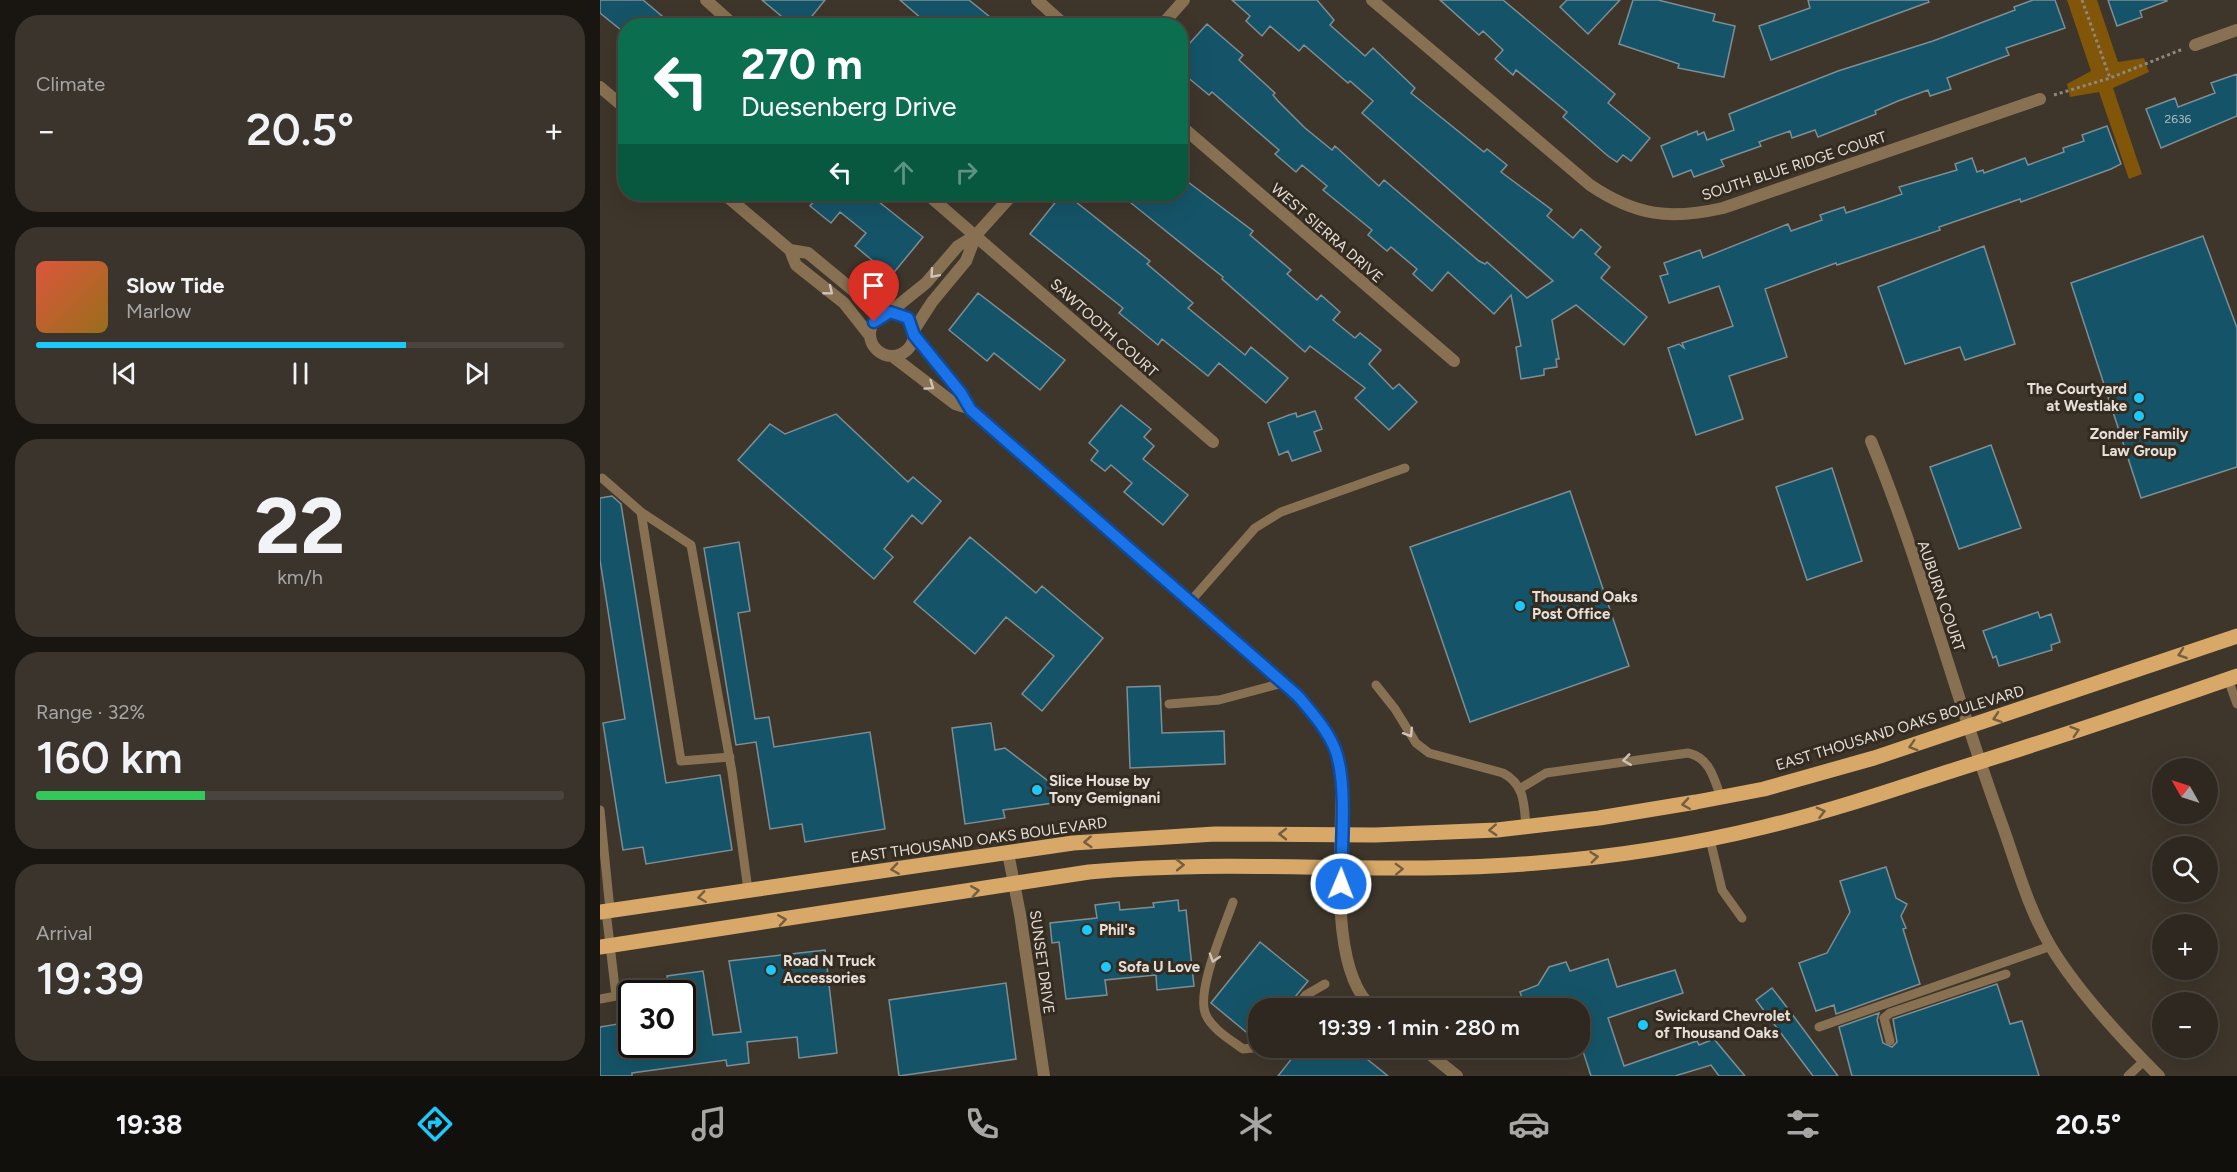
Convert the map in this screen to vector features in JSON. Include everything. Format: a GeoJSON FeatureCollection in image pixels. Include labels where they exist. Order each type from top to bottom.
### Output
{"type":"FeatureCollection","features":[{"type":"Feature","properties":{"kind":"main road","name":"EAST THOUSAND OAKS BOULEVARD"},"geometry":{"type":"LineString","coordinates":[[606,911],[1073,843],[1157,837],[1341,834],[1526,827],[1721,798],[1828,772],[1968,729],[2237,636]]}},
{"type":"Feature","properties":{"kind":"main road"},"geometry":{"type":"LineString","coordinates":[[605,946],[1089,872],[1161,866],[1313,866],[1341,869],[1537,863],[1605,856],[1710,839],[1765,827],[1852,803],[2233,678]]}},
{"type":"Feature","properties":{"kind":"street"},"geometry":{"type":"LineString","coordinates":[[706,0],[726,18]]}},
{"type":"Feature","properties":{"kind":"street"},"geometry":{"type":"LineString","coordinates":[[1037,0],[1057,18]]}},
{"type":"Feature","properties":{"kind":"street"},"geometry":{"type":"LineString","coordinates":[[1168,18],[1184,0]]}},
{"type":"Feature","properties":{"kind":"street","name":"SOUTH BLUE RIDGE COURT"},"geometry":{"type":"LineString","coordinates":[[1372,0],[1590,185],[1614,201],[1654,214],[1682,215],[1723,207],[2040,99]]}},
{"type":"Feature","properties":{"kind":"street"},"geometry":{"type":"LineString","coordinates":[[2195,45],[2237,30]]}},
{"type":"Feature","properties":{"kind":"street"},"geometry":{"type":"LineString","coordinates":[[600,87],[618,102]]}},
{"type":"Feature","properties":{"kind":"street","name":"WEST SIERRA DRIVE"},"geometry":{"type":"LineString","coordinates":[[1188,132],[1454,361]]}},
{"type":"Feature","properties":{"kind":"street"},"geometry":{"type":"LineString","coordinates":[[732,201],[790,250],[796,265],[844,303],[870,336],[879,352],[892,356],[955,404],[971,410]]}},
{"type":"Feature","properties":{"kind":"street","name":"SAWTOOTH COURT"},"geometry":{"type":"LineString","coordinates":[[935,201],[1213,442]]}},
{"type":"Feature","properties":{"kind":"street"},"geometry":{"type":"LineString","coordinates":[[870,336],[874,322],[926,283],[958,246],[976,236],[1007,201]]}},
{"type":"Feature","properties":{"kind":"street"},"geometry":{"type":"LineString","coordinates":[[892,356],[905,352],[932,302],[966,261],[976,236]]}},
{"type":"Feature","properties":{"kind":"street"},"geometry":{"type":"LineString","coordinates":[[790,250],[808,253],[863,298],[888,312],[903,314],[914,333],[961,393],[971,410],[1283,683],[1320,723],[1335,750],[1342,779],[1341,904],[1346,959],[1350,974],[1366,998]]}},
{"type":"Feature","properties":{"kind":"street","name":"AUBURN COURT"},"geometry":{"type":"LineString","coordinates":[[1871,441],[1939,634],[1979,762],[2032,907],[2051,946],[2070,974],[2158,1076]]}},
{"type":"Feature","properties":{"kind":"street","name":"SUNSET DRIVE"},"geometry":{"type":"LineString","coordinates":[[1008,853],[1015,884],[1044,1076]]}},
{"type":"Feature","properties":{"kind":"street"},"geometry":{"type":"LineString","coordinates":[[1434,1058],[1457,1076]]}},
{"type":"Feature","properties":{"kind":"lane"},"geometry":{"type":"LineString","coordinates":[[1189,603],[1255,528],[1281,512],[1405,468]]}},
{"type":"Feature","properties":{"kind":"lane"},"geometry":{"type":"LineString","coordinates":[[602,478],[641,512],[691,545],[730,757],[748,890]]}},
{"type":"Feature","properties":{"kind":"lane"},"geometry":{"type":"LineString","coordinates":[[641,512],[681,761],[730,757]]}},
{"type":"Feature","properties":{"kind":"lane"},"geometry":{"type":"LineString","coordinates":[[2233,678],[2237,704]]}},
{"type":"Feature","properties":{"kind":"lane"},"geometry":{"type":"LineString","coordinates":[[1169,704],[1219,700],[1283,683]]}},
{"type":"Feature","properties":{"kind":"lane"},"geometry":{"type":"LineString","coordinates":[[1376,685],[1395,709],[1416,743],[1429,753],[1503,773],[1515,779],[1521,788],[1526,827]]}},
{"type":"Feature","properties":{"kind":"lane"},"geometry":{"type":"LineString","coordinates":[[1521,788],[1546,773],[1688,753],[1700,755],[1708,765],[1721,798]]}},
{"type":"Feature","properties":{"kind":"lane"},"geometry":{"type":"LineString","coordinates":[[600,810],[606,911],[605,946],[616,996],[600,999]]}},
{"type":"Feature","properties":{"kind":"lane"},"geometry":{"type":"LineString","coordinates":[[1710,839],[1722,890],[1742,918]]}},
{"type":"Feature","properties":{"kind":"lane"},"geometry":{"type":"LineString","coordinates":[[1233,902],[1204,996],[1205,1014],[1214,1025],[1243,1049],[1248,1048]]}},
{"type":"Feature","properties":{"kind":"lane"},"geometry":{"type":"LineString","coordinates":[[1819,1027],[2051,946]]}},
{"type":"Feature","properties":{"kind":"lane"},"geometry":{"type":"LineString","coordinates":[[1890,1041],[1884,1018],[1890,1013],[2006,974]]}},
{"type":"Feature","properties":{"kind":"lane"},"geometry":{"type":"LineString","coordinates":[[1303,998],[1325,984]]}},
{"type":"Feature","properties":{"kind":"lane"},"geometry":{"type":"LineString","coordinates":[[2128,1076],[2144,1061]]}},
{"type":"Feature","properties":{"kind":"path"},"geometry":{"type":"LineString","coordinates":[[2082,0],[2110,78]]}},
{"type":"Feature","properties":{"kind":"path"},"geometry":{"type":"LineString","coordinates":[[2040,99],[2110,78],[2195,45]]}},
{"type":"Feature","properties":{"kind":"shaded area"},"geometry":{"type":"Polygon","coordinates":[[[2067,0],[2097,0],[2118,62],[2144,58],[2149,72],[2113,88],[2142,174],[2129,179],[2099,92],[2070,97],[2067,84],[2091,71],[2067,0]]]}},
{"type":"Feature","properties":{"kind":"building"},"geometry":{"type":"Polygon","coordinates":[[[600,0],[643,0],[664,18],[618,18],[618,28],[600,13],[600,0]]]}},
{"type":"Feature","properties":{"kind":"building"},"geometry":{"type":"Polygon","coordinates":[[[762,0],[825,0],[810,18],[783,18],[762,0]]]}},
{"type":"Feature","properties":{"kind":"building"},"geometry":{"type":"Polygon","coordinates":[[[900,0],[969,0],[991,18],[921,18],[900,0]]]}},
{"type":"Feature","properties":{"kind":"building"},"geometry":{"type":"Polygon","coordinates":[[[1232,0],[1317,0],[1334,20],[1330,25],[1365,56],[1373,48],[1415,88],[1411,93],[1484,152],[1487,149],[1507,165],[1501,172],[1552,210],[1547,216],[1573,238],[1581,229],[1601,247],[1595,254],[1610,267],[1601,278],[1647,317],[1624,345],[1576,305],[1552,320],[1559,359],[1556,359],[1557,367],[1544,369],[1544,375],[1521,379],[1516,347],[1521,346],[1511,295],[1494,314],[1448,272],[1432,291],[1413,274],[1417,269],[1391,247],[1387,251],[1368,235],[1372,230],[1323,190],[1327,186],[1302,165],[1296,172],[1275,154],[1279,150],[1212,92],[1209,95],[1188,78],[1188,45],[1207,24],[1243,55],[1239,60],[1275,93],[1273,95],[1278,101],[1305,128],[1332,150],[1335,146],[1379,186],[1384,180],[1479,261],[1485,264],[1487,262],[1527,298],[1553,281],[1362,113],[1373,101],[1304,45],[1299,51],[1270,26],[1262,36],[1246,21],[1250,16],[1232,0]]]}},
{"type":"Feature","properties":{"kind":"building"},"geometry":{"type":"Polygon","coordinates":[[[1440,0],[1503,0],[1615,94],[1608,103],[1650,138],[1631,161],[1623,155],[1617,162],[1563,117],[1567,112],[1516,70],[1513,75],[1495,59],[1503,50],[1483,31],[1479,35],[1440,0]]]}},
{"type":"Feature","properties":{"kind":"building"},"geometry":{"type":"Polygon","coordinates":[[[1567,0],[1620,0],[1588,34],[1560,7],[1567,0]]]}},
{"type":"Feature","properties":{"kind":"building"},"geometry":{"type":"Polygon","coordinates":[[[1633,0],[1658,0],[1715,14],[1713,21],[1735,26],[1724,77],[1678,68],[1679,64],[1619,44],[1633,0]]]}},
{"type":"Feature","properties":{"kind":"building"},"geometry":{"type":"Polygon","coordinates":[[[1808,0],[1928,0],[1929,2],[1771,60],[1759,26],[1810,8],[1808,0]]]}},
{"type":"Feature","properties":{"kind":"building"},"geometry":{"type":"Polygon","coordinates":[[[2033,0],[2055,0],[2065,28],[2006,48],[2009,55],[1947,78],[1951,89],[1930,96],[1928,90],[1818,137],[1815,130],[1792,138],[1790,131],[1759,142],[1761,146],[1721,160],[1724,166],[1694,177],[1691,170],[1673,177],[1661,146],[1697,131],[1698,135],[1704,132],[1707,140],[1734,130],[1729,114],[1838,71],[1933,41],[2015,10],[2014,7],[2033,0]]]}},
{"type":"Feature","properties":{"kind":"building"},"geometry":{"type":"Polygon","coordinates":[[[2108,0],[2167,1],[2140,11],[2142,17],[2117,26],[2108,0]]]}},
{"type":"Feature","properties":{"kind":"building"},"geometry":{"type":"Polygon","coordinates":[[[2237,74],[2237,116],[2161,148],[2146,109],[2175,98],[2178,107],[2215,93],[2211,83],[2237,74]]]}},
{"type":"Feature","properties":{"kind":"building"},"geometry":{"type":"Polygon","coordinates":[[[2107,126],[2121,164],[2111,169],[1765,289],[1787,357],[1729,376],[1743,419],[1696,435],[1668,348],[1679,344],[1684,348],[1682,343],[1733,326],[1719,286],[1669,303],[1660,276],[1668,274],[1664,263],[1700,250],[1703,258],[1788,224],[1791,231],[1822,220],[1820,215],[1844,207],[1846,213],[1882,201],[1902,194],[1899,187],[1957,170],[1955,164],[1972,158],[1977,172],[1983,170],[1984,173],[2025,158],[2028,165],[2064,152],[2063,148],[2084,141],[2082,135],[2107,126]]]}},
{"type":"Feature","properties":{"kind":"building"},"geometry":{"type":"Polygon","coordinates":[[[1188,182],[1253,231],[1250,235],[1291,270],[1287,274],[1317,300],[1321,295],[1340,312],[1333,320],[1355,338],[1360,333],[1381,350],[1369,364],[1393,389],[1399,384],[1417,402],[1389,430],[1355,398],[1365,388],[1310,346],[1305,352],[1222,279],[1223,277],[1131,203],[1133,201],[1188,201],[1188,182]]]}},
{"type":"Feature","properties":{"kind":"building"},"geometry":{"type":"Polygon","coordinates":[[[814,201],[878,201],[923,237],[891,276],[855,246],[866,233],[840,212],[831,223],[810,206],[814,201]]]}},
{"type":"Feature","properties":{"kind":"building"},"geometry":{"type":"Polygon","coordinates":[[[1056,201],[1075,201],[1150,261],[1147,264],[1193,303],[1188,308],[1245,355],[1251,347],[1288,378],[1266,403],[1219,363],[1208,376],[1162,339],[1158,345],[1119,313],[1123,308],[1030,234],[1056,201]]]}},
{"type":"Feature","properties":{"kind":"building","name":"The Courtyard at Westlake"},"geometry":{"type":"Polygon","coordinates":[[[2203,236],[2237,328],[2237,467],[2141,498],[2071,283],[2203,236]]]}},
{"type":"Feature","properties":{"kind":"building"},"geometry":{"type":"Polygon","coordinates":[[[1984,246],[2015,344],[1965,360],[1960,347],[1905,364],[1878,287],[1984,246]]]}},
{"type":"Feature","properties":{"kind":"building"},"geometry":{"type":"Polygon","coordinates":[[[978,293],[1065,360],[1040,390],[994,353],[987,361],[949,330],[978,293]]]}},
{"type":"Feature","properties":{"kind":"building"},"geometry":{"type":"Polygon","coordinates":[[[1121,405],[1151,429],[1144,437],[1154,446],[1143,459],[1188,495],[1163,525],[1124,492],[1132,483],[1111,465],[1105,471],[1091,460],[1098,451],[1089,443],[1121,405]]]}},
{"type":"Feature","properties":{"kind":"building"},"geometry":{"type":"Polygon","coordinates":[[[1315,411],[1322,429],[1314,432],[1321,451],[1292,461],[1288,451],[1279,455],[1268,423],[1296,413],[1297,417],[1315,411]]]}},
{"type":"Feature","properties":{"kind":"building"},"geometry":{"type":"Polygon","coordinates":[[[836,414],[908,482],[913,477],[941,501],[922,524],[912,515],[884,549],[893,557],[874,579],[738,460],[770,424],[785,434],[836,414]]]}},
{"type":"Feature","properties":{"kind":"building"},"geometry":{"type":"Polygon","coordinates":[[[1991,445],[2021,528],[1959,549],[1930,467],[1991,445]]]}},
{"type":"Feature","properties":{"kind":"building"},"geometry":{"type":"Polygon","coordinates":[[[1832,468],[1862,561],[1807,580],[1776,487],[1832,468]]]}},
{"type":"Feature","properties":{"kind":"building","name":"Thousand Oaks Post Office"},"geometry":{"type":"Polygon","coordinates":[[[1570,491],[1629,666],[1470,722],[1410,547],[1570,491]]]}},
{"type":"Feature","properties":{"kind":"building"},"geometry":{"type":"Polygon","coordinates":[[[612,496],[621,504],[666,783],[720,775],[732,850],[646,864],[643,847],[623,850],[603,723],[625,719],[600,560],[600,498],[612,496]]]}},
{"type":"Feature","properties":{"kind":"building"},"geometry":{"type":"Polygon","coordinates":[[[970,537],[1036,593],[1042,586],[1103,638],[1042,711],[1022,694],[1054,656],[1006,617],[975,654],[914,602],[970,537]]]}},
{"type":"Feature","properties":{"kind":"building"},"geometry":{"type":"Polygon","coordinates":[[[739,542],[750,611],[738,613],[755,719],[769,717],[774,747],[870,732],[885,829],[805,842],[802,824],[770,829],[756,742],[736,745],[704,548],[739,542]]]}},
{"type":"Feature","properties":{"kind":"building"},"geometry":{"type":"Polygon","coordinates":[[[2038,612],[2040,618],[2051,614],[2060,642],[2051,645],[2052,650],[1999,666],[1996,656],[1993,658],[1983,631],[2038,612]]]}},
{"type":"Feature","properties":{"kind":"building"},"geometry":{"type":"Polygon","coordinates":[[[1160,686],[1162,733],[1224,731],[1225,764],[1130,768],[1127,687],[1160,686]]]}},
{"type":"Feature","properties":{"kind":"building"},"geometry":{"type":"Polygon","coordinates":[[[991,723],[995,750],[1005,748],[1052,784],[1053,803],[1003,810],[1005,818],[965,824],[952,728],[991,723]]]}},
{"type":"Feature","properties":{"kind":"building"},"geometry":{"type":"Polygon","coordinates":[[[1886,867],[1896,898],[1907,904],[1901,916],[1906,928],[1903,929],[1920,984],[1836,1014],[1834,1005],[1816,1011],[1799,963],[1827,953],[1850,912],[1840,881],[1886,867]]]}},
{"type":"Feature","properties":{"kind":"building"},"geometry":{"type":"Polygon","coordinates":[[[1178,900],[1179,911],[1186,910],[1194,986],[1157,990],[1156,975],[1105,980],[1107,995],[1066,999],[1059,942],[1052,943],[1050,923],[1097,918],[1095,905],[1119,902],[1120,910],[1154,907],[1153,903],[1178,900]]]}},
{"type":"Feature","properties":{"kind":"building"},"geometry":{"type":"Polygon","coordinates":[[[1260,942],[1308,981],[1294,998],[1248,998],[1248,1034],[1211,1003],[1260,942]]]}},
{"type":"Feature","properties":{"kind":"building"},"geometry":{"type":"Polygon","coordinates":[[[825,950],[837,1053],[799,1058],[797,1037],[747,1042],[749,1063],[727,1066],[726,1060],[632,1073],[632,1076],[600,1076],[600,1027],[618,1024],[618,1058],[696,1058],[696,980],[667,980],[667,976],[703,971],[713,1035],[741,1032],[729,961],[825,950]]]}},
{"type":"Feature","properties":{"kind":"building"},"geometry":{"type":"Polygon","coordinates":[[[1608,959],[1617,987],[1675,970],[1683,993],[1608,1018],[1624,1066],[1697,1041],[1699,1045],[1714,1039],[1745,1076],[1719,1076],[1711,1065],[1675,1076],[1591,1076],[1585,1058],[1590,1058],[1590,998],[1522,998],[1520,992],[1538,985],[1549,967],[1566,962],[1570,971],[1608,959]]]}},
{"type":"Feature","properties":{"kind":"building"},"geometry":{"type":"Polygon","coordinates":[[[1006,983],[1016,1059],[899,1076],[889,1000],[1006,983]]]}},
{"type":"Feature","properties":{"kind":"building"},"geometry":{"type":"Polygon","coordinates":[[[1997,984],[2010,1024],[2022,1021],[2039,1076],[1852,1076],[1839,1027],[1879,1013],[1877,1020],[1883,1043],[1892,1047],[1897,1042],[1893,1019],[1997,984]]]}},
{"type":"Feature","properties":{"kind":"building"},"geometry":{"type":"Polygon","coordinates":[[[1772,988],[1838,1076],[1813,1076],[1756,1000],[1772,988]]]}},
{"type":"Feature","properties":{"kind":"building"},"geometry":{"type":"Polygon","coordinates":[[[1292,1058],[1366,1058],[1388,1076],[1278,1076],[1292,1058]]]}},
{"type":"Feature","properties":{"kind":"place","name":"The Courtyard at Westlake"},"geometry":{"type":"Point","coordinates":[2139,398]}},
{"type":"Feature","properties":{"kind":"place","name":"Zonder Family Law Group"},"geometry":{"type":"Point","coordinates":[2139,416]}},
{"type":"Feature","properties":{"kind":"place","name":"Thousand Oaks Post Office"},"geometry":{"type":"Point","coordinates":[1520,606]}},
{"type":"Feature","properties":{"kind":"place","name":"Slice House by Tony Gemignani"},"geometry":{"type":"Point","coordinates":[1037,790]}},
{"type":"Feature","properties":{"kind":"place","name":"Phil's"},"geometry":{"type":"Point","coordinates":[1087,930]}},
{"type":"Feature","properties":{"kind":"place","name":"Sofa U Love"},"geometry":{"type":"Point","coordinates":[1106,967]}},
{"type":"Feature","properties":{"kind":"place","name":"Road N Truck Accessories"},"geometry":{"type":"Point","coordinates":[771,970]}},
{"type":"Feature","properties":{"kind":"place","name":"Swickard Chevrolet of Thousand Oaks"},"geometry":{"type":"Point","coordinates":[1643,1025]}},
{"type":"Feature","properties":{"kind":"route"},"geometry":{"type":"LineString","coordinates":[[874,322],[879,316],[890,312],[903,314],[908,318],[914,335],[961,393],[971,410],[1298,696],[1320,723],[1335,750],[1342,779],[1341,884]]}}]}
